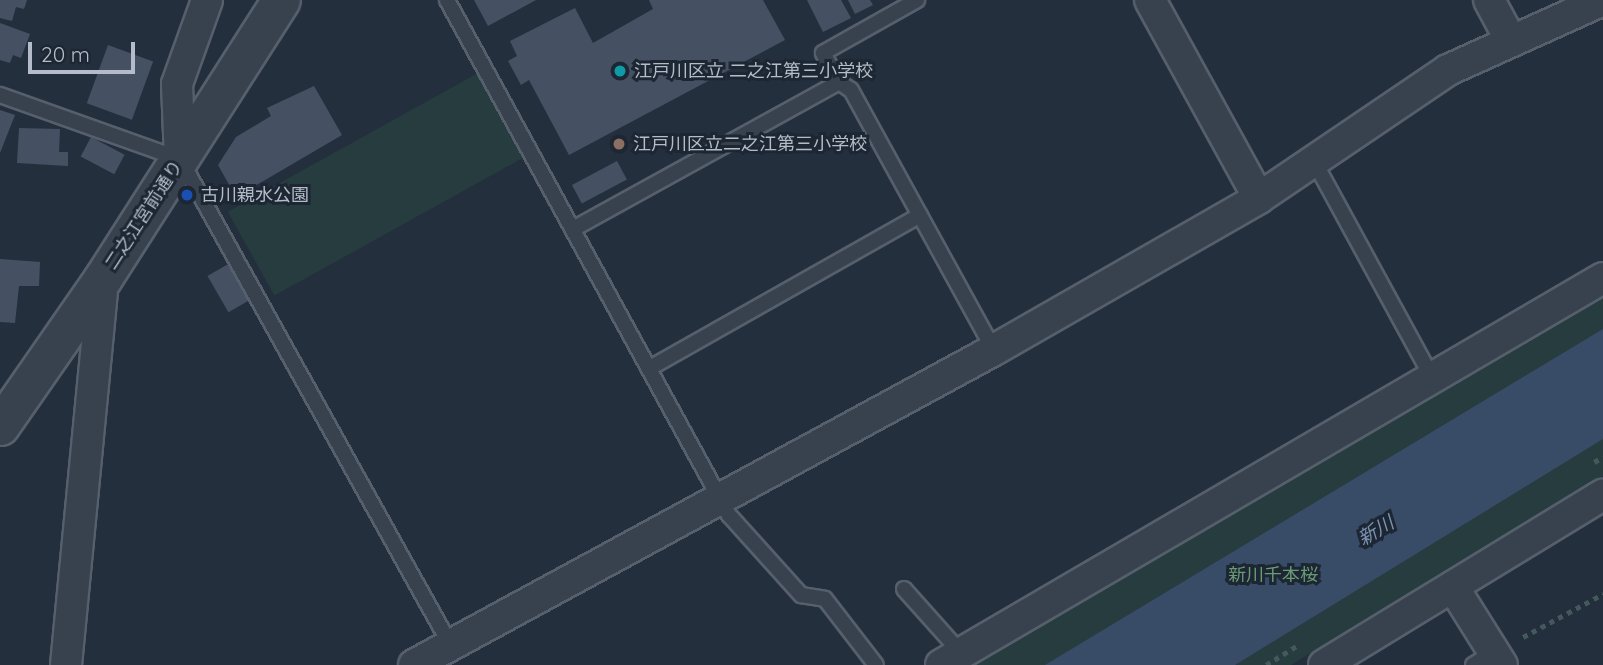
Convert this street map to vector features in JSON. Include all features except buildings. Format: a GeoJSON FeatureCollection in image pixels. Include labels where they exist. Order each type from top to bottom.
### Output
{"type":"FeatureCollection","features":[{"type":"Feature","properties":{"kind":"street"},"geometry":{"type":"LineString","coordinates":[[180,159],[177,84],[207,0]]}},
{"type":"Feature","properties":{"kind":"street","name":"二之江宮前通り"},"geometry":{"type":"LineString","coordinates":[[0,426],[103,278],[281,0]]}},
{"type":"Feature","properties":{"kind":"street"},"geometry":{"type":"LineString","coordinates":[[1150,0],[1259,198]]}},
{"type":"Feature","properties":{"kind":"street"},"geometry":{"type":"LineString","coordinates":[[1489,0],[1510,39]]}},
{"type":"Feature","properties":{"kind":"street"},"geometry":{"type":"LineString","coordinates":[[414,665],[720,496],[994,350],[1259,198],[1448,70],[1510,39],[1603,0]]}},
{"type":"Feature","properties":{"kind":"street"},"geometry":{"type":"LineString","coordinates":[[66,665],[103,278]]}},
{"type":"Feature","properties":{"kind":"street"},"geometry":{"type":"LineString","coordinates":[[951,659],[1603,278]]}},
{"type":"Feature","properties":{"kind":"street"},"geometry":{"type":"LineString","coordinates":[[1324,665],[1603,495]]}},
{"type":"Feature","properties":{"kind":"street"},"geometry":{"type":"LineString","coordinates":[[1453,587],[1490,661]]}},
{"type":"Feature","properties":{"kind":"lane"},"geometry":{"type":"LineString","coordinates":[[447,0],[729,515],[802,595],[825,599],[876,665]]}},
{"type":"Feature","properties":{"kind":"lane"},"geometry":{"type":"LineString","coordinates":[[917,0],[823,53],[839,82],[851,90],[994,350]]}},
{"type":"Feature","properties":{"kind":"lane"},"geometry":{"type":"LineString","coordinates":[[573,229],[839,82]]}},
{"type":"Feature","properties":{"kind":"lane"},"geometry":{"type":"LineString","coordinates":[[0,95],[180,159],[450,644]]}},
{"type":"Feature","properties":{"kind":"lane"},"geometry":{"type":"LineString","coordinates":[[1314,161],[1432,377]]}},
{"type":"Feature","properties":{"kind":"lane"},"geometry":{"type":"LineString","coordinates":[[650,368],[920,215]]}},
{"type":"Feature","properties":{"kind":"lane"},"geometry":{"type":"LineString","coordinates":[[904,589],[951,659]]}},
{"type":"Feature","properties":{"kind":"path"},"geometry":{"type":"LineString","coordinates":[[1490,661],[1603,594]]}},
{"type":"Feature","properties":{"kind":"green space"},"geometry":{"type":"Polygon","coordinates":[[[478,73],[525,157],[274,296],[228,212],[478,73]]]}},
{"type":"Feature","properties":{"kind":"green space","name":"新川千本桜"},"geometry":{"type":"Polygon","coordinates":[[[1603,285],[1603,476],[1291,665],[949,665],[1603,285]]]}},
{"type":"Feature","properties":{"kind":"water","name":"新川"},"geometry":{"type":"Polygon","coordinates":[[[1603,329],[1603,439],[1235,665],[1045,665],[1603,329]]]}},
{"type":"Feature","properties":{"kind":"place","name":"江戸川区立 二之江第三小学校"},"geometry":{"type":"Point","coordinates":[620,71]}},
{"type":"Feature","properties":{"kind":"place","name":"江戸川区立二之江第三小学校"},"geometry":{"type":"Point","coordinates":[619,144]}},
{"type":"Feature","properties":{"kind":"place","name":"古川親水公園"},"geometry":{"type":"Point","coordinates":[187,195]}}]}
